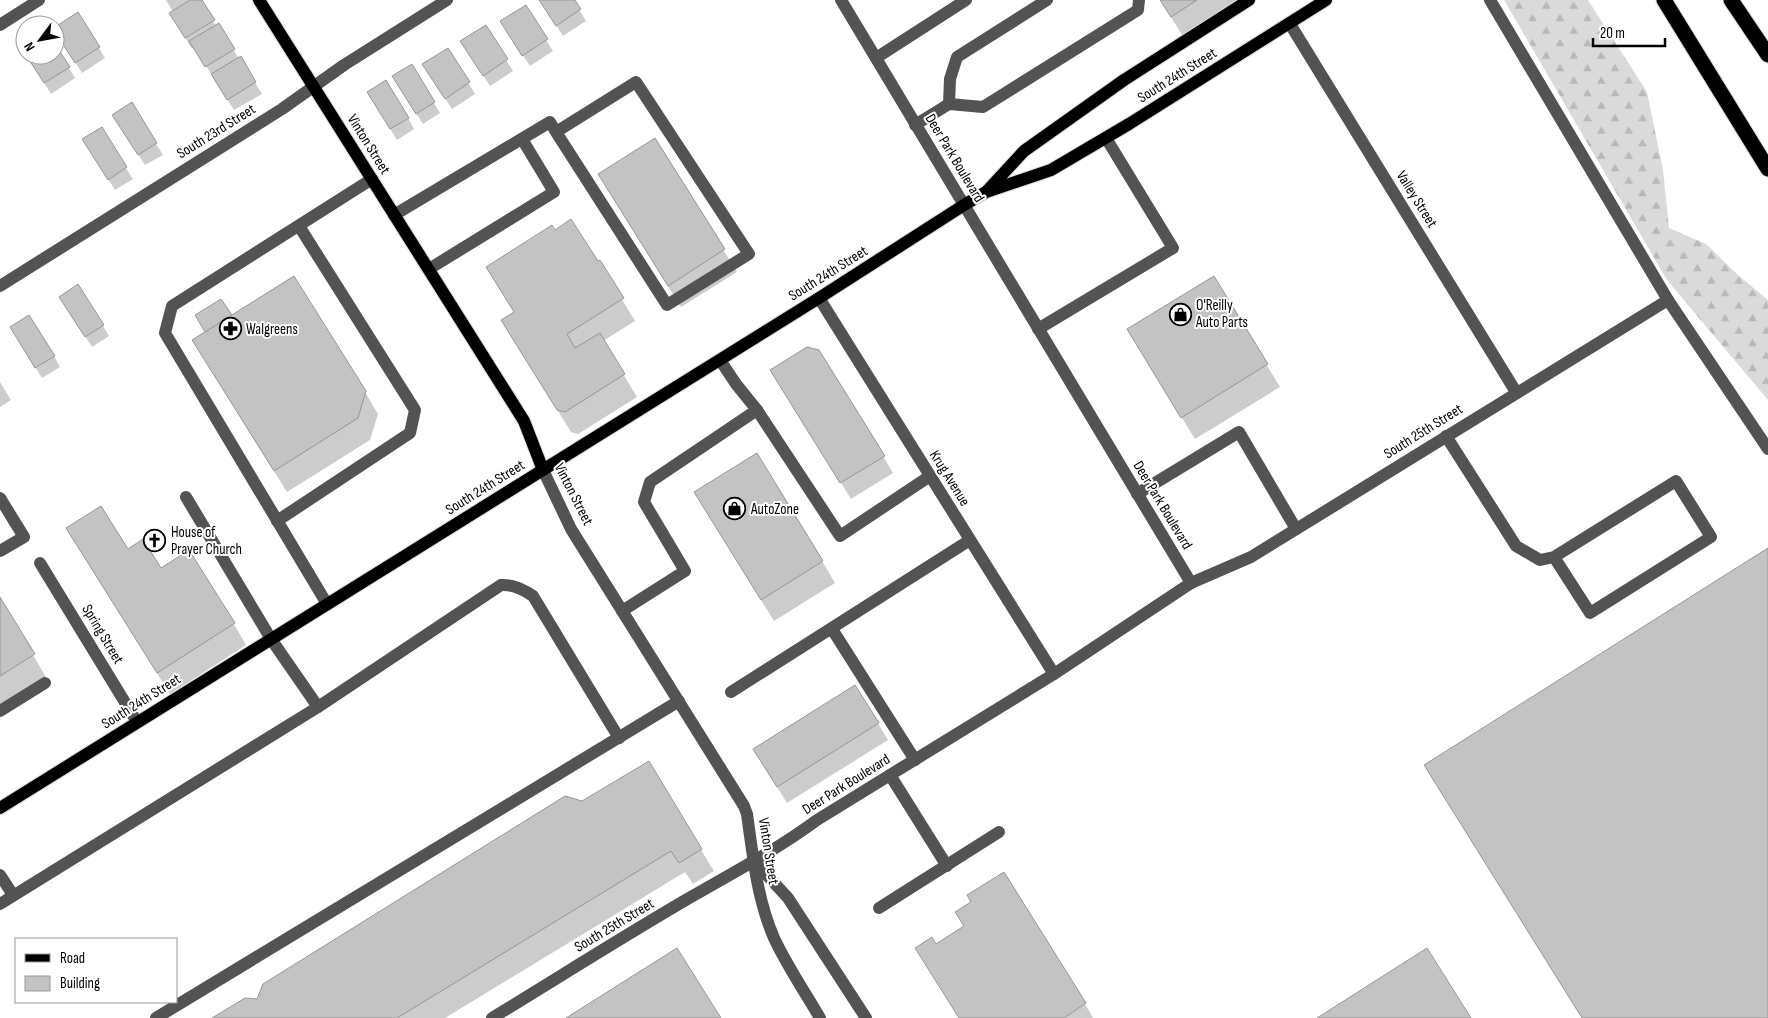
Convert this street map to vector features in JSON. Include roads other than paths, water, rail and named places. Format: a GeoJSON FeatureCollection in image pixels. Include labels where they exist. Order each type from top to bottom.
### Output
{"type":"FeatureCollection","features":[{"type":"Feature","properties":{"kind":"highway"},"geometry":{"type":"LineString","coordinates":[[1664,0],[1768,169]]}},
{"type":"Feature","properties":{"kind":"highway"},"geometry":{"type":"LineString","coordinates":[[1731,0],[1768,55]]}},
{"type":"Feature","properties":{"kind":"main road","name":"Vinton Street"},"geometry":{"type":"LineString","coordinates":[[260,0],[524,421],[543,470]]}},
{"type":"Feature","properties":{"kind":"main road","name":"South 24th Street"},"geometry":{"type":"LineString","coordinates":[[0,808],[720,360],[986,192],[1024,152],[1124,80],[1249,0]]}},
{"type":"Feature","properties":{"kind":"main road","name":"South 24th Street"},"geometry":{"type":"LineString","coordinates":[[986,192],[1052,170],[1326,0]]}},
{"type":"Feature","properties":{"kind":"street"},"geometry":{"type":"LineString","coordinates":[[0,25],[39,0]]}},
{"type":"Feature","properties":{"kind":"street","name":"South 23rd Street"},"geometry":{"type":"LineString","coordinates":[[0,286],[282,109],[344,64],[447,0]]}},
{"type":"Feature","properties":{"kind":"street","name":"Deer Park Boulevard"},"geometry":{"type":"LineString","coordinates":[[754,861],[1054,674],[1191,583],[841,0]]}},
{"type":"Feature","properties":{"kind":"street"},"geometry":{"type":"LineString","coordinates":[[876,58],[966,0]]}},
{"type":"Feature","properties":{"kind":"street"},"geometry":{"type":"LineString","coordinates":[[949,104],[950,79],[957,57],[1047,0]]}},
{"type":"Feature","properties":{"kind":"street"},"geometry":{"type":"LineString","coordinates":[[915,124],[949,104],[984,108],[1138,10],[1139,0]]}},
{"type":"Feature","properties":{"kind":"street"},"geometry":{"type":"LineString","coordinates":[[1490,0],[1668,300],[1768,449]]}},
{"type":"Feature","properties":{"kind":"street","name":"Valley Street"},"geometry":{"type":"LineString","coordinates":[[1290,24],[1516,392]]}},
{"type":"Feature","properties":{"kind":"street"},"geometry":{"type":"LineString","coordinates":[[394,215],[550,122],[556,132],[667,305],[749,254],[636,82],[556,132]]}},
{"type":"Feature","properties":{"kind":"street"},"geometry":{"type":"LineString","coordinates":[[1038,329],[1173,248],[1106,138]]}},
{"type":"Feature","properties":{"kind":"street"},"geometry":{"type":"LineString","coordinates":[[429,269],[554,192],[522,139]]}},
{"type":"Feature","properties":{"kind":"street"},"geometry":{"type":"LineString","coordinates":[[327,604],[164,333],[172,306],[372,179]]}},
{"type":"Feature","properties":{"kind":"street"},"geometry":{"type":"LineString","coordinates":[[277,521],[410,433],[415,410],[299,226]]}},
{"type":"Feature","properties":{"kind":"street","name":"Krug Avenue"},"geometry":{"type":"LineString","coordinates":[[819,298],[1054,674]]}},
{"type":"Feature","properties":{"kind":"street","name":"South 25th Street"},"geometry":{"type":"LineString","coordinates":[[1191,583],[1251,557],[1668,300]]}},
{"type":"Feature","properties":{"kind":"street"},"geometry":{"type":"LineString","coordinates":[[720,360],[757,410],[840,536],[930,476]]}},
{"type":"Feature","properties":{"kind":"street"},"geometry":{"type":"LineString","coordinates":[[622,611],[686,571],[644,502],[650,482],[757,410]]}},
{"type":"Feature","properties":{"kind":"street"},"geometry":{"type":"LineString","coordinates":[[1137,494],[1239,432],[1296,529]]}},
{"type":"Feature","properties":{"kind":"street"},"geometry":{"type":"LineString","coordinates":[[1446,436],[1516,546],[1540,560],[1554,557],[1676,481],[1711,537],[1590,614],[1554,557]]}},
{"type":"Feature","properties":{"kind":"street","name":"Vinton Street"},"geometry":{"type":"LineString","coordinates":[[543,470],[572,529],[744,806],[760,894],[774,939],[820,1018]]}},
{"type":"Feature","properties":{"kind":"street"},"geometry":{"type":"LineString","coordinates":[[186,497],[271,639],[318,707]]}},
{"type":"Feature","properties":{"kind":"street"},"geometry":{"type":"LineString","coordinates":[[0,498],[24,537],[0,551]]}},
{"type":"Feature","properties":{"kind":"street"},"geometry":{"type":"LineString","coordinates":[[731,692],[970,540]]}},
{"type":"Feature","properties":{"kind":"street","name":"Spring Street"},"geometry":{"type":"LineString","coordinates":[[40,564],[137,722]]}},
{"type":"Feature","properties":{"kind":"street"},"geometry":{"type":"LineString","coordinates":[[0,904],[318,707],[501,585],[508,584],[522,589],[533,596],[619,738]]}},
{"type":"Feature","properties":{"kind":"street"},"geometry":{"type":"LineString","coordinates":[[832,629],[915,760]]}},
{"type":"Feature","properties":{"kind":"street"},"geometry":{"type":"LineString","coordinates":[[0,711],[45,683]]}},
{"type":"Feature","properties":{"kind":"street"},"geometry":{"type":"LineString","coordinates":[[156,1018],[679,701]]}},
{"type":"Feature","properties":{"kind":"street"},"geometry":{"type":"LineString","coordinates":[[890,775],[947,866]]}},
{"type":"Feature","properties":{"kind":"street"},"geometry":{"type":"LineString","coordinates":[[879,908],[999,832]]}},
{"type":"Feature","properties":{"kind":"street"},"geometry":{"type":"LineString","coordinates":[[754,861],[788,898],[866,1018]]}},
{"type":"Feature","properties":{"kind":"street","name":"South 25th Street"},"geometry":{"type":"LineString","coordinates":[[492,1018],[682,902],[754,861]]}},
{"type":"Feature","properties":{"kind":"street"},"geometry":{"type":"LineString","coordinates":[[0,875],[13,896]]}},
{"type":"Feature","properties":{"kind":"place","name":"O'Reilly Auto Parts"},"geometry":{"type":"Point","coordinates":[1180,314]}},
{"type":"Feature","properties":{"kind":"place","name":"Walgreens"},"geometry":{"type":"Point","coordinates":[230,329]}},
{"type":"Feature","properties":{"kind":"place","name":"AutoZone"},"geometry":{"type":"Point","coordinates":[735,509]}},
{"type":"Feature","properties":{"kind":"place","name":"House of Prayer Church"},"geometry":{"type":"Point","coordinates":[155,541]}}]}
